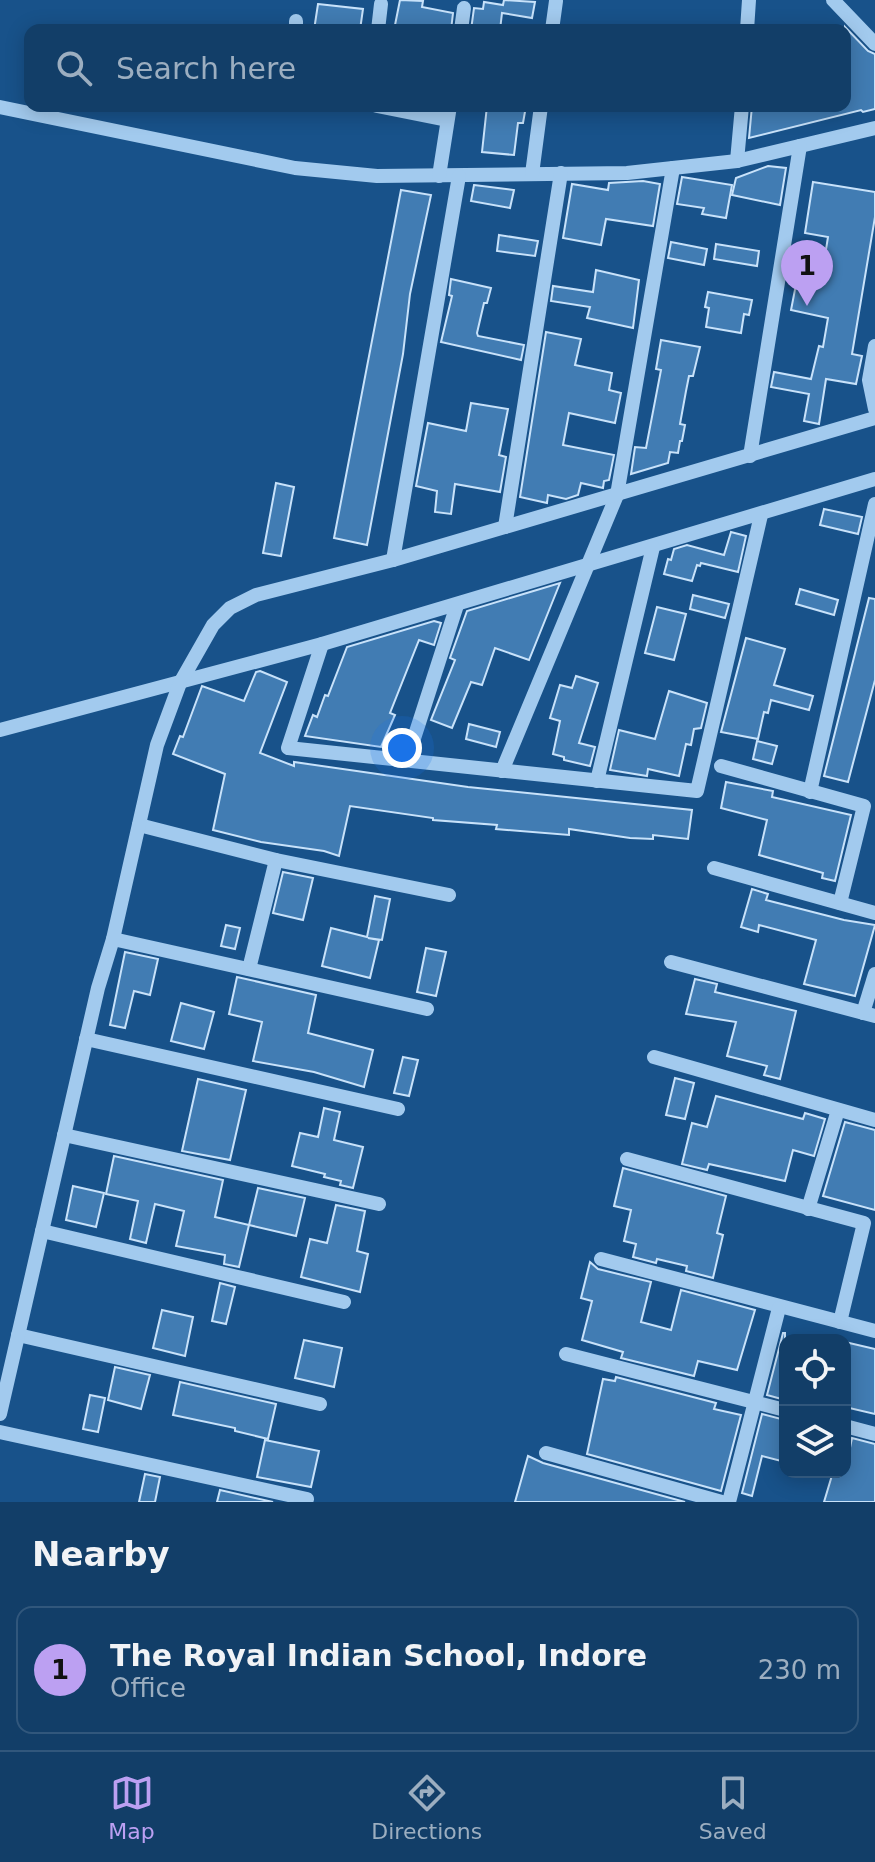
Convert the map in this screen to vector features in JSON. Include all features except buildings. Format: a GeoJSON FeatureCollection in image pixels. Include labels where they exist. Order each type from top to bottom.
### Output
{"type":"FeatureCollection","features":[{"type":"Feature","properties":{"kind":"street"},"geometry":{"type":"LineString","coordinates":[[747,24],[749,0]]}},
{"type":"Feature","properties":{"kind":"street"},"geometry":{"type":"LineString","coordinates":[[833,0],[875,44]]}},
{"type":"Feature","properties":{"kind":"street"},"geometry":{"type":"LineString","coordinates":[[553,24],[556,1]]}},
{"type":"Feature","properties":{"kind":"street"},"geometry":{"type":"LineString","coordinates":[[379,24],[381,4]]}},
{"type":"Feature","properties":{"kind":"street"},"geometry":{"type":"LineString","coordinates":[[462,24],[464,8]]}},
{"type":"Feature","properties":{"kind":"street"},"geometry":{"type":"LineString","coordinates":[[0,107],[24,112]]}},
{"type":"Feature","properties":{"kind":"street"},"geometry":{"type":"LineString","coordinates":[[24,112],[295,168],[363,175],[627,173],[737,161],[875,128]]}},
{"type":"Feature","properties":{"kind":"street"},"geometry":{"type":"LineString","coordinates":[[532,174],[540,112]]}},
{"type":"Feature","properties":{"kind":"street"},"geometry":{"type":"LineString","coordinates":[[737,161],[741,112]]}},
{"type":"Feature","properties":{"kind":"street"},"geometry":{"type":"LineString","coordinates":[[439,176],[448,113]]}},
{"type":"Feature","properties":{"kind":"street"},"geometry":{"type":"LineString","coordinates":[[750,456],[800,146]]}},
{"type":"Feature","properties":{"kind":"street"},"geometry":{"type":"LineString","coordinates":[[502,771],[617,495],[673,168]]}},
{"type":"Feature","properties":{"kind":"street"},"geometry":{"type":"LineString","coordinates":[[505,527],[561,173]]}},
{"type":"Feature","properties":{"kind":"street"},"geometry":{"type":"LineString","coordinates":[[393,560],[459,176]]}},
{"type":"Feature","properties":{"kind":"street"},"geometry":{"type":"LineString","coordinates":[[875,346],[869,380],[875,409]]}},
{"type":"Feature","properties":{"kind":"street"},"geometry":{"type":"LineString","coordinates":[[0,1414],[157,745],[180,683],[213,625],[230,608],[256,595],[393,560],[875,418]]}},
{"type":"Feature","properties":{"kind":"street"},"geometry":{"type":"LineString","coordinates":[[0,730],[322,644],[875,479]]}},
{"type":"Feature","properties":{"kind":"street"},"geometry":{"type":"LineString","coordinates":[[810,792],[875,504]]}},
{"type":"Feature","properties":{"kind":"street"},"geometry":{"type":"LineString","coordinates":[[322,644],[288,748],[697,791],[761,515]]}},
{"type":"Feature","properties":{"kind":"street"},"geometry":{"type":"LineString","coordinates":[[597,781],[653,547]]}},
{"type":"Feature","properties":{"kind":"street"},"geometry":{"type":"LineString","coordinates":[[407,760],[457,605]]}},
{"type":"Feature","properties":{"kind":"street"},"geometry":{"type":"LineString","coordinates":[[721,766],[870,808],[840,903]]}},
{"type":"Feature","properties":{"kind":"street"},"geometry":{"type":"LineString","coordinates":[[139,825],[276,860],[449,895]]}},
{"type":"Feature","properties":{"kind":"street"},"geometry":{"type":"LineString","coordinates":[[249,969],[276,860]]}},
{"type":"Feature","properties":{"kind":"street"},"geometry":{"type":"LineString","coordinates":[[714,868],[875,913]]}},
{"type":"Feature","properties":{"kind":"street"},"geometry":{"type":"LineString","coordinates":[[113,939],[427,1009]]}},
{"type":"Feature","properties":{"kind":"street"},"geometry":{"type":"LineString","coordinates":[[671,962],[869,1014],[875,974]]}},
{"type":"Feature","properties":{"kind":"street"},"geometry":{"type":"LineString","coordinates":[[86,1039],[398,1109]]}},
{"type":"Feature","properties":{"kind":"street"},"geometry":{"type":"LineString","coordinates":[[654,1057],[875,1120]]}},
{"type":"Feature","properties":{"kind":"street"},"geometry":{"type":"LineString","coordinates":[[808,1209],[838,1110]]}},
{"type":"Feature","properties":{"kind":"street"},"geometry":{"type":"LineString","coordinates":[[64,1135],[379,1204]]}},
{"type":"Feature","properties":{"kind":"street"},"geometry":{"type":"LineString","coordinates":[[627,1159],[870,1224],[840,1322]]}},
{"type":"Feature","properties":{"kind":"street"},"geometry":{"type":"LineString","coordinates":[[42,1231],[344,1302]]}},
{"type":"Feature","properties":{"kind":"street"},"geometry":{"type":"LineString","coordinates":[[601,1259],[875,1331]]}},
{"type":"Feature","properties":{"kind":"street"},"geometry":{"type":"LineString","coordinates":[[729,1502],[779,1308]]}},
{"type":"Feature","properties":{"kind":"street"},"geometry":{"type":"LineString","coordinates":[[18,1335],[320,1404]]}},
{"type":"Feature","properties":{"kind":"street"},"geometry":{"type":"LineString","coordinates":[[566,1354],[779,1408]]}},
{"type":"Feature","properties":{"kind":"street"},"geometry":{"type":"LineString","coordinates":[[851,1428],[875,1434]]}},
{"type":"Feature","properties":{"kind":"street"},"geometry":{"type":"LineString","coordinates":[[0,1432],[307,1499]]}},
{"type":"Feature","properties":{"kind":"street"},"geometry":{"type":"LineString","coordinates":[[546,1453],[722,1502]]}},
{"type":"Feature","properties":{"kind":"place","name":"The Royal Indian School, Indore"},"geometry":{"type":"Point","coordinates":[807,306]}}]}
